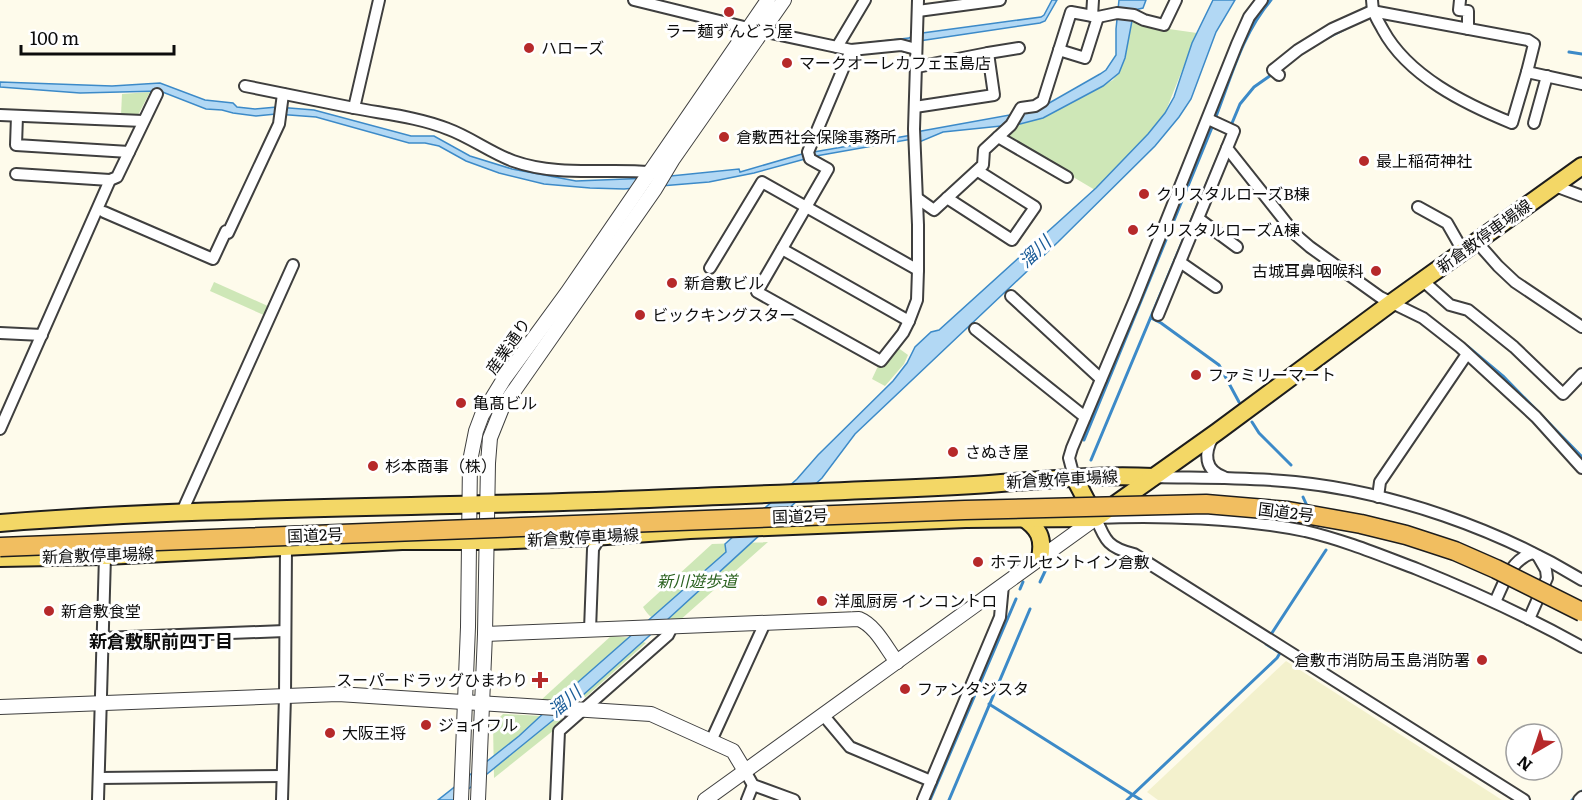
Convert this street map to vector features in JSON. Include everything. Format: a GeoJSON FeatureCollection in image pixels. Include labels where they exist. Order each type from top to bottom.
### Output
{"type":"FeatureCollection","features":[{"type":"Feature","properties":{"kind":"highway","name":"国道2号"},"geometry":{"type":"LineString","coordinates":[[0,547],[965,510],[1206,504],[1288,511],[1361,524],[1406,535],[1455,551],[1582,612]]}},
{"type":"Feature","properties":{"kind":"main road","name":"新倉敷停車場線"},"geometry":{"type":"LineString","coordinates":[[0,558],[105,556],[402,541],[600,537],[735,528],[979,519],[1096,518],[1582,166]]}},
{"type":"Feature","properties":{"kind":"main road","name":"新倉敷停車場線"},"geometry":{"type":"LineString","coordinates":[[0,523],[303,508],[487,505],[736,495],[978,484],[1110,475],[1153,477]]}},
{"type":"Feature","properties":{"kind":"main road"},"geometry":{"type":"LineString","coordinates":[[1074,477],[1096,518]]}},
{"type":"Feature","properties":{"kind":"main road"},"geometry":{"type":"LineString","coordinates":[[978,484],[979,519]]}},
{"type":"Feature","properties":{"kind":"main road"},"geometry":{"type":"LineString","coordinates":[[735,528],[736,495]]}},
{"type":"Feature","properties":{"kind":"main road"},"geometry":{"type":"LineString","coordinates":[[600,537],[619,500]]}},
{"type":"Feature","properties":{"kind":"main road"},"geometry":{"type":"LineString","coordinates":[[1022,518],[1031,523],[1041,536],[1040,558]]}},
{"type":"Feature","properties":{"kind":"street"},"geometry":{"type":"LineString","coordinates":[[354,108],[379,0]]}},
{"type":"Feature","properties":{"kind":"street"},"geometry":{"type":"LineString","coordinates":[[634,0],[755,30],[851,50],[901,45],[916,49]]}},
{"type":"Feature","properties":{"kind":"street","name":"産業通り"},"geometry":{"type":"LineString","coordinates":[[478,795],[490,438],[502,408],[655,189],[755,30],[768,0]]}},
{"type":"Feature","properties":{"kind":"street","name":"産業通り"},"geometry":{"type":"LineString","coordinates":[[461,799],[471,454],[482,416],[504,379],[567,293],[650,172],[755,30],[784,0]]}},
{"type":"Feature","properties":{"kind":"street"},"geometry":{"type":"LineString","coordinates":[[837,47],[865,0]]}},
{"type":"Feature","properties":{"kind":"street"},"geometry":{"type":"LineString","coordinates":[[851,50],[809,155],[828,169],[757,292],[881,361],[903,333],[917,300],[914,129],[918,5],[993,0]]}},
{"type":"Feature","properties":{"kind":"street"},"geometry":{"type":"LineString","coordinates":[[1059,50],[1085,58],[1095,16],[1093,0]]}},
{"type":"Feature","properties":{"kind":"street"},"geometry":{"type":"LineString","coordinates":[[917,198],[934,210],[978,171],[983,165],[984,150],[1011,125],[1022,108],[1035,106],[1042,101],[1071,12],[1095,16],[1117,13],[1134,15],[1164,25],[1176,0]]}},
{"type":"Feature","properties":{"kind":"street"},"geometry":{"type":"LineString","coordinates":[[1074,477],[1069,458],[1085,417],[1219,124],[1249,17],[1263,0]]}},
{"type":"Feature","properties":{"kind":"street"},"geometry":{"type":"LineString","coordinates":[[1460,0],[1459,10],[1468,11],[1468,29]]}},
{"type":"Feature","properties":{"kind":"street"},"geometry":{"type":"LineString","coordinates":[[1276,73],[1298,50],[1332,29],[1373,10],[1528,40],[1534,44],[1512,123],[1454,96],[1401,57],[1391,44],[1373,10]]}},
{"type":"Feature","properties":{"kind":"street"},"geometry":{"type":"LineString","coordinates":[[917,67],[1019,48]]}},
{"type":"Feature","properties":{"kind":"street"},"geometry":{"type":"LineString","coordinates":[[915,107],[994,95],[988,53]]}},
{"type":"Feature","properties":{"kind":"street"},"geometry":{"type":"LineString","coordinates":[[1527,72],[1582,84]]}},
{"type":"Feature","properties":{"kind":"street"},"geometry":{"type":"LineString","coordinates":[[1534,123],[1547,76]]}},
{"type":"Feature","properties":{"kind":"street"},"geometry":{"type":"LineString","coordinates":[[245,86],[429,122],[513,161],[543,168],[574,172],[650,172],[660,169],[673,159]]}},
{"type":"Feature","properties":{"kind":"street"},"geometry":{"type":"LineString","coordinates":[[16,174],[110,180],[117,177],[157,94]]}},
{"type":"Feature","properties":{"kind":"street"},"geometry":{"type":"LineString","coordinates":[[104,212],[213,259],[226,231],[228,233],[279,124],[283,94]]}},
{"type":"Feature","properties":{"kind":"street"},"geometry":{"type":"LineString","coordinates":[[0,115],[143,121]]}},
{"type":"Feature","properties":{"kind":"street"},"geometry":{"type":"LineString","coordinates":[[17,116],[16,145],[129,152]]}},
{"type":"Feature","properties":{"kind":"street"},"geometry":{"type":"LineString","coordinates":[[1158,315],[1234,131],[1219,124]]}},
{"type":"Feature","properties":{"kind":"street"},"geometry":{"type":"LineString","coordinates":[[998,137],[1067,177]]}},
{"type":"Feature","properties":{"kind":"street"},"geometry":{"type":"LineString","coordinates":[[1228,145],[1296,235],[1352,278],[1391,303],[1423,318],[1467,354],[1536,417],[1582,468]]}},
{"type":"Feature","properties":{"kind":"street"},"geometry":{"type":"LineString","coordinates":[[947,198],[1012,240],[1035,207],[978,171]]}},
{"type":"Feature","properties":{"kind":"street"},"geometry":{"type":"LineString","coordinates":[[0,429],[110,180]]}},
{"type":"Feature","properties":{"kind":"street"},"geometry":{"type":"LineString","coordinates":[[710,268],[762,182],[918,270]]}},
{"type":"Feature","properties":{"kind":"street"},"geometry":{"type":"LineString","coordinates":[[1555,186],[1582,196]]}},
{"type":"Feature","properties":{"kind":"street"},"geometry":{"type":"LineString","coordinates":[[1418,207],[1447,223],[1469,246],[1498,266],[1515,282],[1582,327]]}},
{"type":"Feature","properties":{"kind":"street"},"geometry":{"type":"LineString","coordinates":[[1199,219],[1237,247]]}},
{"type":"Feature","properties":{"kind":"street"},"geometry":{"type":"LineString","coordinates":[[782,249],[909,321]]}},
{"type":"Feature","properties":{"kind":"street"},"geometry":{"type":"LineString","coordinates":[[1180,262],[1216,287]]}},
{"type":"Feature","properties":{"kind":"street"},"geometry":{"type":"LineString","coordinates":[[181,514],[293,265]]}},
{"type":"Feature","properties":{"kind":"street"},"geometry":{"type":"LineString","coordinates":[[1422,280],[1450,305],[1468,310],[1514,347],[1563,394],[1582,374]]}},
{"type":"Feature","properties":{"kind":"street"},"geometry":{"type":"LineString","coordinates":[[1011,296],[1101,379]]}},
{"type":"Feature","properties":{"kind":"street"},"geometry":{"type":"LineString","coordinates":[[975,329],[1085,417]]}},
{"type":"Feature","properties":{"kind":"street"},"geometry":{"type":"LineString","coordinates":[[0,333],[42,336]]}},
{"type":"Feature","properties":{"kind":"street"},"geometry":{"type":"LineString","coordinates":[[1378,497],[1380,482],[1467,354]]}},
{"type":"Feature","properties":{"kind":"street"},"geometry":{"type":"LineString","coordinates":[[1217,432],[1207,449],[1206,457],[1209,466],[1216,474],[1224,477]]}},
{"type":"Feature","properties":{"kind":"street"},"geometry":{"type":"LineString","coordinates":[[1153,477],[1224,477],[1295,482],[1378,497],[1466,524],[1535,554],[1582,580]]}},
{"type":"Feature","properties":{"kind":"street"},"geometry":{"type":"LineString","coordinates":[[1096,518],[1106,541],[1118,550],[1134,554],[1524,800]]}},
{"type":"Feature","properties":{"kind":"street"},"geometry":{"type":"LineString","coordinates":[[705,800],[1096,518],[1225,520],[1302,531],[1364,548],[1495,602],[1582,647]]}},
{"type":"Feature","properties":{"kind":"street"},"geometry":{"type":"LineString","coordinates":[[590,630],[593,549],[600,537]]}},
{"type":"Feature","properties":{"kind":"street"},"geometry":{"type":"LineString","coordinates":[[282,800],[286,547]]}},
{"type":"Feature","properties":{"kind":"street"},"geometry":{"type":"LineString","coordinates":[[1495,602],[1513,565],[1522,556],[1535,554]]}},
{"type":"Feature","properties":{"kind":"street"},"geometry":{"type":"LineString","coordinates":[[1529,619],[1547,578],[1546,570],[1535,554]]}},
{"type":"Feature","properties":{"kind":"street"},"geometry":{"type":"LineString","coordinates":[[98,800],[105,556]]}},
{"type":"Feature","properties":{"kind":"street"},"geometry":{"type":"LineString","coordinates":[[923,800],[1000,617],[1003,585]]}},
{"type":"Feature","properties":{"kind":"street"},"geometry":{"type":"LineString","coordinates":[[485,634],[859,620],[866,622],[872,628],[897,662]]}},
{"type":"Feature","properties":{"kind":"street"},"geometry":{"type":"LineString","coordinates":[[711,741],[764,625]]}},
{"type":"Feature","properties":{"kind":"street"},"geometry":{"type":"LineString","coordinates":[[556,800],[559,731],[577,710],[668,635],[672,627]]}},
{"type":"Feature","properties":{"kind":"street"},"geometry":{"type":"LineString","coordinates":[[102,638],[285,631]]}},
{"type":"Feature","properties":{"kind":"street"},"geometry":{"type":"LineString","coordinates":[[0,707],[338,694],[651,714],[734,751],[753,785],[794,800]]}},
{"type":"Feature","properties":{"kind":"street"},"geometry":{"type":"LineString","coordinates":[[824,716],[850,747],[931,781]]}},
{"type":"Feature","properties":{"kind":"street"},"geometry":{"type":"LineString","coordinates":[[99,778],[282,776]]}},
{"type":"Feature","properties":{"kind":"street"},"geometry":{"type":"LineString","coordinates":[[747,800],[753,785]]}},
{"type":"Feature","properties":{"kind":"shaded area"},"geometry":{"type":"Polygon","coordinates":[[[1286,661],[1502,800],[1158,800],[1147,792],[1286,661]]]}},
{"type":"Feature","properties":{"kind":"green space"},"geometry":{"type":"Polygon","coordinates":[[[1132,19],[1141,25],[1197,33],[1165,113],[1095,190],[1006,137],[1020,124],[1043,118],[1113,80],[1124,59],[1132,19]]]}},
{"type":"Feature","properties":{"kind":"green space"},"geometry":{"type":"Polygon","coordinates":[[[150,92],[138,115],[121,115],[122,94],[150,92]]]}},
{"type":"Feature","properties":{"kind":"green space"},"geometry":{"type":"Polygon","coordinates":[[[214,282],[270,307],[266,316],[210,291],[214,282]]]}},
{"type":"Feature","properties":{"kind":"green space"},"geometry":{"type":"Polygon","coordinates":[[[897,347],[908,355],[904,364],[885,386],[872,379],[879,364],[882,366],[897,347]]]}},
{"type":"Feature","properties":{"kind":"green space","name":"新川遊歩道"},"geometry":{"type":"Polygon","coordinates":[[[768,542],[679,621],[655,619],[643,607],[712,544],[768,542]]]}},
{"type":"Feature","properties":{"kind":"green space"},"geometry":{"type":"Polygon","coordinates":[[[611,636],[633,638],[646,643],[578,704],[540,701],[611,636]]]}},
{"type":"Feature","properties":{"kind":"green space"},"geometry":{"type":"Polygon","coordinates":[[[503,714],[563,717],[554,730],[494,778],[493,724],[503,714]]]}},
{"type":"Feature","properties":{"kind":"water"},"geometry":{"type":"Polygon","coordinates":[[[1052,0],[1057,0],[1045,21],[1040,23],[919,41],[859,48],[855,46],[856,44],[909,38],[915,34],[1041,17],[1052,0]]]}},
{"type":"Feature","properties":{"kind":"water"},"geometry":{"type":"Polygon","coordinates":[[[1119,0],[1146,0],[1143,8],[1134,10],[1125,58],[1119,73],[1103,86],[1043,118],[1020,124],[943,132],[917,143],[912,139],[816,156],[754,173],[709,182],[624,189],[544,184],[499,173],[466,161],[439,146],[409,143],[316,117],[276,114],[256,116],[206,109],[160,91],[80,93],[0,87],[0,82],[112,86],[160,83],[205,100],[233,103],[237,107],[314,110],[411,136],[434,136],[470,156],[512,169],[576,181],[651,178],[739,169],[740,172],[802,154],[1037,110],[1106,70],[1116,55],[1119,0]]]}},
{"type":"Feature","properties":{"kind":"water","name":"溜川"},"geometry":{"type":"Polygon","coordinates":[[[1213,0],[1235,0],[1216,32],[1191,99],[1155,146],[1058,242],[855,434],[822,478],[667,620],[573,704],[455,800],[438,800],[519,736],[726,552],[725,544],[797,479],[893,381],[907,363],[915,347],[931,332],[939,330],[1096,188],[1165,113],[1174,97],[1192,43],[1213,0]]]}},
{"type":"Feature","properties":{"kind":"waterway"},"geometry":{"type":"LineString","coordinates":[[1215,119],[1252,27],[1271,0]]}},
{"type":"Feature","properties":{"kind":"waterway"},"geometry":{"type":"LineString","coordinates":[[1327,38],[1345,29]]}},
{"type":"Feature","properties":{"kind":"waterway"},"geometry":{"type":"LineString","coordinates":[[1569,52],[1582,54]]}},
{"type":"Feature","properties":{"kind":"waterway"},"geometry":{"type":"LineString","coordinates":[[1091,460],[1240,104],[1254,87],[1274,73]]}},
{"type":"Feature","properties":{"kind":"waterway"},"geometry":{"type":"LineString","coordinates":[[1084,440],[1213,125]]}},
{"type":"Feature","properties":{"kind":"waterway"},"geometry":{"type":"LineString","coordinates":[[1151,318],[1219,365],[1239,402]]}},
{"type":"Feature","properties":{"kind":"waterway"},"geometry":{"type":"LineString","coordinates":[[1467,346],[1504,377],[1582,457]]}},
{"type":"Feature","properties":{"kind":"waterway"},"geometry":{"type":"LineString","coordinates":[[1252,422],[1259,433],[1291,465]]}},
{"type":"Feature","properties":{"kind":"waterway"},"geometry":{"type":"LineString","coordinates":[[1303,497],[1308,508]]}},
{"type":"Feature","properties":{"kind":"waterway"},"geometry":{"type":"LineString","coordinates":[[1270,636],[1326,550]]}},
{"type":"Feature","properties":{"kind":"waterway"},"geometry":{"type":"LineString","coordinates":[[1040,582],[1048,565]]}},
{"type":"Feature","properties":{"kind":"waterway"},"geometry":{"type":"LineString","coordinates":[[1020,589],[1023,582]]}},
{"type":"Feature","properties":{"kind":"waterway"},"geometry":{"type":"LineString","coordinates":[[930,800],[1016,599]]}},
{"type":"Feature","properties":{"kind":"waterway"},"geometry":{"type":"LineString","coordinates":[[949,800],[1030,609]]}},
{"type":"Feature","properties":{"kind":"waterway"},"geometry":{"type":"LineString","coordinates":[[1127,800],[1277,658],[1280,653],[1266,644],[1267,642]]}},
{"type":"Feature","properties":{"kind":"waterway"},"geometry":{"type":"LineString","coordinates":[[989,704],[1141,800]]}},
{"type":"Feature","properties":{"kind":"waterway"},"geometry":{"type":"LineString","coordinates":[[1572,800],[1582,791]]}},
{"type":"Feature","properties":{"kind":"place","name":"ラー麺ずんどう屋"},"geometry":{"type":"Point","coordinates":[729,12]}},
{"type":"Feature","properties":{"kind":"place","name":"ハローズ"},"geometry":{"type":"Point","coordinates":[529,48]}},
{"type":"Feature","properties":{"kind":"place","name":"マークオーレカフェ玉島店"},"geometry":{"type":"Point","coordinates":[787,63]}},
{"type":"Feature","properties":{"kind":"place","name":"倉敷西社会保険事務所"},"geometry":{"type":"Point","coordinates":[724,137]}},
{"type":"Feature","properties":{"kind":"place","name":"最上稲荷神社"},"geometry":{"type":"Point","coordinates":[1364,161]}},
{"type":"Feature","properties":{"kind":"place","name":"クリスタルローズB棟"},"geometry":{"type":"Point","coordinates":[1144,194]}},
{"type":"Feature","properties":{"kind":"place","name":"クリスタルローズA棟"},"geometry":{"type":"Point","coordinates":[1133,230]}},
{"type":"Feature","properties":{"kind":"place","name":"古城耳鼻咽喉科"},"geometry":{"type":"Point","coordinates":[1376,271]}},
{"type":"Feature","properties":{"kind":"place","name":"新倉敷ビル"},"geometry":{"type":"Point","coordinates":[672,283]}},
{"type":"Feature","properties":{"kind":"place","name":"ビックキングスター"},"geometry":{"type":"Point","coordinates":[640,315]}},
{"type":"Feature","properties":{"kind":"place","name":"ファミリーマート"},"geometry":{"type":"Point","coordinates":[1196,375]}},
{"type":"Feature","properties":{"kind":"place","name":"亀髙ビル"},"geometry":{"type":"Point","coordinates":[461,403]}},
{"type":"Feature","properties":{"kind":"place","name":"さぬき屋"},"geometry":{"type":"Point","coordinates":[953,452]}},
{"type":"Feature","properties":{"kind":"place","name":"杉本商事（株）"},"geometry":{"type":"Point","coordinates":[373,466]}},
{"type":"Feature","properties":{"kind":"place","name":"ホテルセントイン倉敷"},"geometry":{"type":"Point","coordinates":[978,562]}},
{"type":"Feature","properties":{"kind":"place","name":"洋風厨房 インコントロ"},"geometry":{"type":"Point","coordinates":[822,601]}},
{"type":"Feature","properties":{"kind":"place","name":"新倉敷食堂"},"geometry":{"type":"Point","coordinates":[49,611]}},
{"type":"Feature","properties":{"kind":"place","name":"倉敷市消防局玉島消防署"},"geometry":{"type":"Point","coordinates":[1482,660]}},
{"type":"Feature","properties":{"kind":"place","name":"スーパードラッグひまわり"},"geometry":{"type":"Point","coordinates":[540,680]}},
{"type":"Feature","properties":{"kind":"place","name":"ファンタジスタ"},"geometry":{"type":"Point","coordinates":[905,689]}},
{"type":"Feature","properties":{"kind":"place","name":"ジョイフル"},"geometry":{"type":"Point","coordinates":[426,725]}},
{"type":"Feature","properties":{"kind":"place","name":"大阪王将"},"geometry":{"type":"Point","coordinates":[330,733]}},
{"type":"Feature","properties":{"kind":"district","name":"新倉敷駅前四丁目"},"geometry":{"type":"Point","coordinates":[161,642]}}]}
